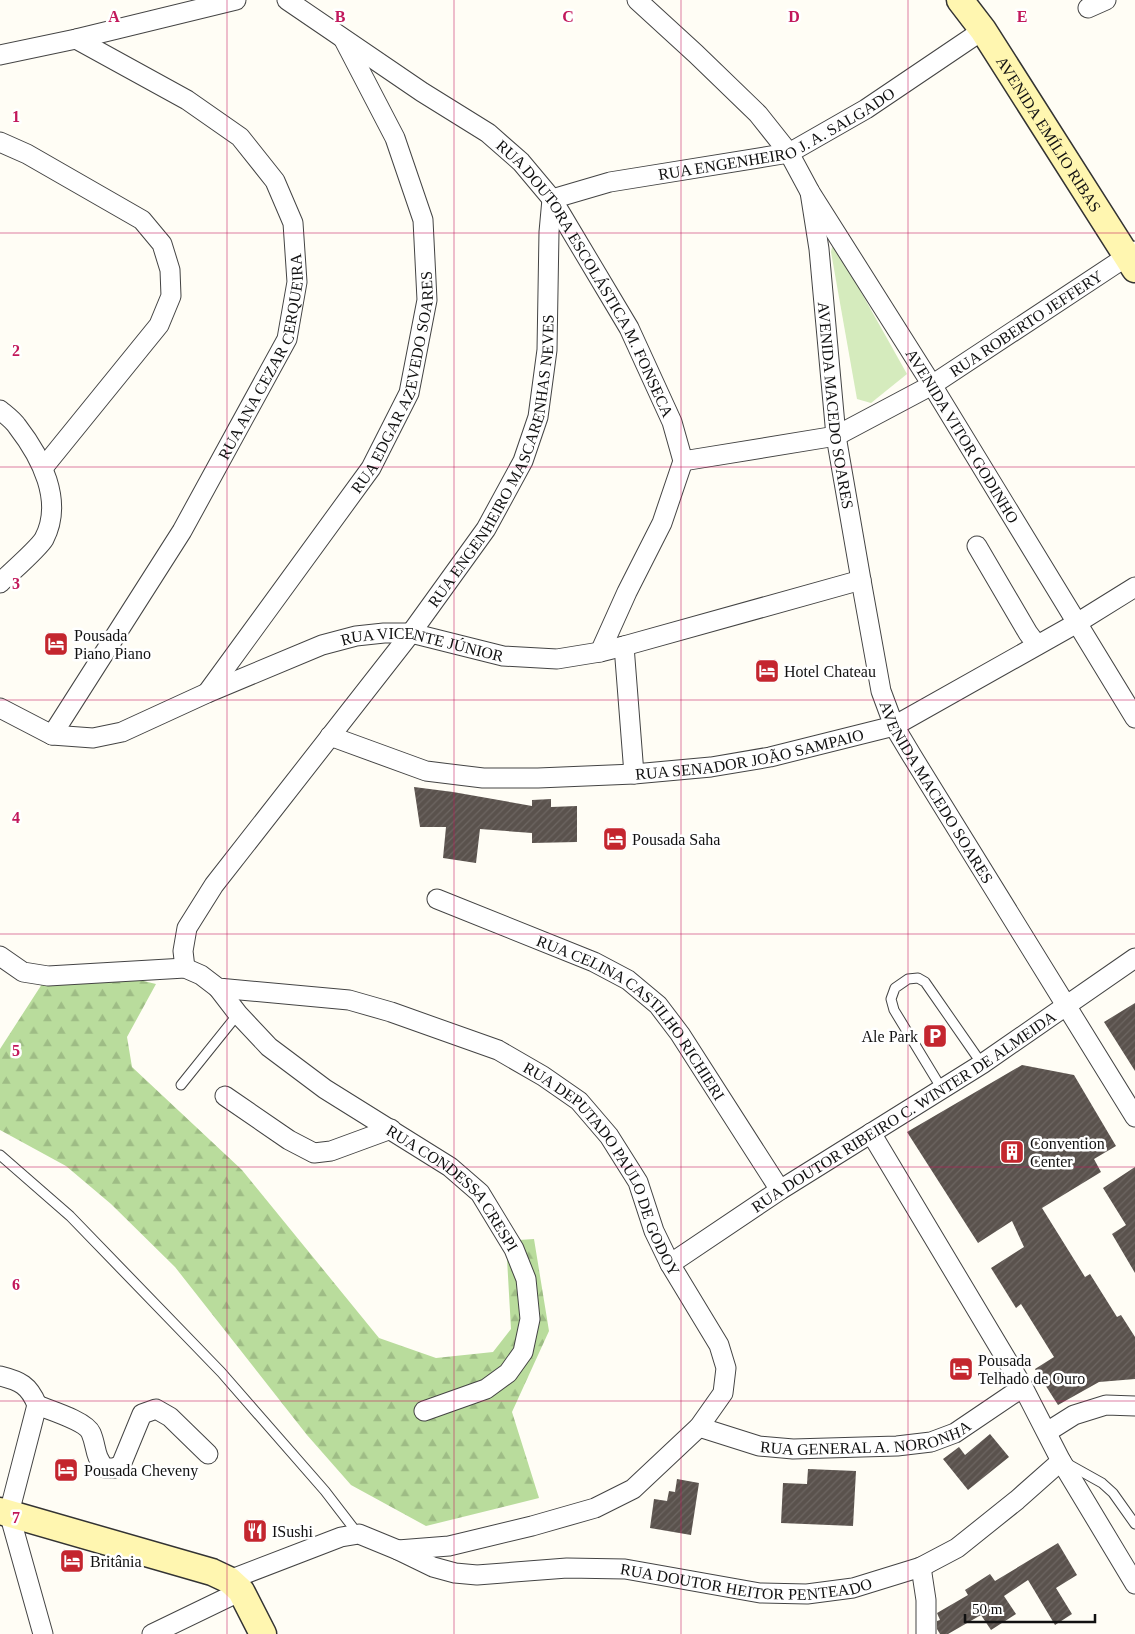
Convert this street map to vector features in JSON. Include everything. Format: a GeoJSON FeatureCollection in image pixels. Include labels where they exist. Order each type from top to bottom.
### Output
{"type":"FeatureCollection","features":[{"type":"Feature","properties":{"kind":"street"},"geometry":{"type":"LineString","coordinates":[[0,55],[76,39],[236,0]]}},
{"type":"Feature","properties":{"kind":"street","name":"RUA DOUTORA ESCOLÁSTICA M. FONSECA"},"geometry":{"type":"LineString","coordinates":[[287,0],[422,92],[488,133],[521,162],[552,199],[629,328],[672,422],[683,461]]}},
{"type":"Feature","properties":{"kind":"street","name":"AVENIDA VITOR GODINHO"},"geometry":{"type":"LineString","coordinates":[[637,0],[758,114],[789,153],[810,192],[932,385],[1135,718]]}},
{"type":"Feature","properties":{"kind":"street","name":"AVENIDA EMÍLIO RIBAS"},"geometry":{"type":"LineString","coordinates":[[960,0],[983,30],[1132,259]]}},
{"type":"Feature","properties":{"kind":"street"},"geometry":{"type":"LineString","coordinates":[[1088,8],[1106,0]]}},
{"type":"Feature","properties":{"kind":"street","name":"RUA ENGENHEIRO J. A. SALGADO"},"geometry":{"type":"LineString","coordinates":[[552,199],[610,182],[789,153],[866,109],[983,30]]}},
{"type":"Feature","properties":{"kind":"street","name":"RUA ANA CEZAR CERQUEIRA"},"geometry":{"type":"LineString","coordinates":[[52,735],[182,532],[287,339],[298,282],[293,223],[275,181],[240,137],[187,100],[76,39]]}},
{"type":"Feature","properties":{"kind":"street","name":"RUA EDGAR AZEVEDO SOARES"},"geometry":{"type":"LineString","coordinates":[[207,693],[371,468],[409,394],[427,300],[423,220],[395,138],[344,39]]}},
{"type":"Feature","properties":{"kind":"street"},"geometry":{"type":"LineString","coordinates":[[0,142],[27,154],[142,220],[162,244],[170,270],[171,296],[159,325],[44,468]]}},
{"type":"Feature","properties":{"kind":"street","name":"AVENIDA MACEDO SOARES"},"geometry":{"type":"LineString","coordinates":[[810,192],[819,249],[836,436],[881,691],[894,726],[1135,1117]]}},
{"type":"Feature","properties":{"kind":"street","name":"RUA ENGENHEIRO MASCARENHAS NEVES"},"geometry":{"type":"LineString","coordinates":[[185,968],[183,951],[187,928],[214,886],[411,632],[486,529],[523,461],[538,417],[547,350],[550,284],[549,232],[552,199]]}},
{"type":"Feature","properties":{"kind":"street"},"geometry":{"type":"LineString","coordinates":[[819,249],[826,244],[842,243]]}},
{"type":"Feature","properties":{"kind":"street","name":"RUA ROBERTO JEFFERY"},"geometry":{"type":"LineString","coordinates":[[683,461],[836,436],[932,385],[1132,259]]}},
{"type":"Feature","properties":{"kind":"street"},"geometry":{"type":"LineString","coordinates":[[0,410],[16,424],[44,468],[51,494],[51,520],[43,541],[0,583]]}},
{"type":"Feature","properties":{"kind":"street"},"geometry":{"type":"LineString","coordinates":[[600,652],[627,592],[662,523],[683,461]]}},
{"type":"Feature","properties":{"kind":"street"},"geometry":{"type":"LineString","coordinates":[[977,546],[1037,645]]}},
{"type":"Feature","properties":{"kind":"street","name":"RUA VICENTE JÚNIOR"},"geometry":{"type":"LineString","coordinates":[[0,708],[52,735],[93,738],[122,732],[207,693],[322,645],[356,636],[411,632],[503,656],[557,659],[624,646],[860,580]]}},
{"type":"Feature","properties":{"kind":"street","name":"RUA SENADOR JOÃO SAMPAIO"},"geometry":{"type":"LineString","coordinates":[[330,736],[426,771],[483,778],[634,774],[711,767],[770,757],[894,726],[1077,623],[1135,587]]}},
{"type":"Feature","properties":{"kind":"street"},"geometry":{"type":"LineString","coordinates":[[624,646],[634,774]]}},
{"type":"Feature","properties":{"kind":"street","name":"RUA CELINA CASTILHO RICHIERI"},"geometry":{"type":"LineString","coordinates":[[437,899],[594,962],[628,980],[658,1005],[680,1034],[780,1190]]}},
{"type":"Feature","properties":{"kind":"street"},"geometry":{"type":"LineString","coordinates":[[0,956],[23,972],[48,976],[185,968],[201,975],[218,988]]}},
{"type":"Feature","properties":{"kind":"street","name":"RUA DOUTOR RIBEIRO C. WINTER DE ALMEIDA"},"geometry":{"type":"LineString","coordinates":[[670,1264],[780,1190],[982,1064],[1135,958]]}},
{"type":"Feature","properties":{"kind":"street","name":"RUA CONDESSA CRESPI"},"geometry":{"type":"LineString","coordinates":[[218,988],[238,1014],[268,1047],[325,1089],[450,1167],[480,1193],[514,1249],[526,1279],[530,1319],[523,1352],[508,1373],[486,1389],[424,1411]]}},
{"type":"Feature","properties":{"kind":"street","name":"RUA DEPUTADO PAULO DE GODOY"},"geometry":{"type":"LineString","coordinates":[[218,988],[349,1000],[391,1012],[498,1050],[543,1076],[579,1101],[609,1136],[638,1182],[654,1232],[670,1264],[720,1345],[726,1368],[723,1393],[699,1427],[633,1489],[595,1508],[532,1526],[449,1546],[398,1550],[358,1534]]}},
{"type":"Feature","properties":{"kind":"street"},"geometry":{"type":"LineString","coordinates":[[225,1096],[289,1140],[314,1153],[331,1151],[391,1129]]}},
{"type":"Feature","properties":{"kind":"street"},"geometry":{"type":"LineString","coordinates":[[871,1132],[1023,1387],[1061,1461],[1135,1584]]}},
{"type":"Feature","properties":{"kind":"street"},"geometry":{"type":"LineString","coordinates":[[0,1376],[15,1380],[32,1391],[37,1405],[5,1512],[42,1634]]}},
{"type":"Feature","properties":{"kind":"street","name":"RUA GENERAL A. NORONHA"},"geometry":{"type":"LineString","coordinates":[[699,1427],[759,1446],[793,1449],[898,1446],[931,1442],[955,1433],[1023,1387]]}},
{"type":"Feature","properties":{"kind":"street"},"geometry":{"type":"LineString","coordinates":[[37,1405],[78,1422],[90,1432],[98,1461],[105,1468],[114,1468],[121,1465],[142,1414],[156,1409],[170,1417],[208,1454]]}},
{"type":"Feature","properties":{"kind":"street"},"geometry":{"type":"LineString","coordinates":[[1046,1432],[1082,1412],[1106,1405],[1135,1406]]}},
{"type":"Feature","properties":{"kind":"street","name":"RUA DOUTOR HEITOR PENTEADO"},"geometry":{"type":"LineString","coordinates":[[398,1550],[433,1567],[455,1573],[477,1575],[567,1568],[625,1569],[760,1593],[807,1594],[853,1588],[921,1566],[956,1548],[1017,1500],[1061,1461]]}},
{"type":"Feature","properties":{"kind":"street"},"geometry":{"type":"LineString","coordinates":[[5,1512],[212,1572],[235,1586],[263,1634]]}},
{"type":"Feature","properties":{"kind":"street"},"geometry":{"type":"LineString","coordinates":[[152,1634],[235,1586],[341,1537],[358,1534]]}},
{"type":"Feature","properties":{"kind":"street"},"geometry":{"type":"LineString","coordinates":[[921,1566],[926,1600],[926,1634]]}},
{"type":"Feature","properties":{"kind":"lane"},"geometry":{"type":"LineString","coordinates":[[942,1089],[894,1010],[891,999],[895,988],[908,978],[918,978],[925,982],[982,1064]]}},
{"type":"Feature","properties":{"kind":"lane"},"geometry":{"type":"LineString","coordinates":[[181,1085],[238,1014]]}},
{"type":"Feature","properties":{"kind":"lane"},"geometry":{"type":"LineString","coordinates":[[0,1155],[70,1216],[221,1372],[325,1491],[358,1534]]}},
{"type":"Feature","properties":{"kind":"lane"},"geometry":{"type":"LineString","coordinates":[[1061,1461],[1102,1483],[1113,1493],[1135,1524]]}},
{"type":"Feature","properties":{"kind":"green space"},"geometry":{"type":"Polygon","coordinates":[[[832,247],[838,251],[907,374],[871,403],[857,399],[831,252],[832,247]]]}},
{"type":"Feature","properties":{"kind":"green space"},"geometry":{"type":"Polygon","coordinates":[[[127,977],[156,984],[127,1037],[132,1067],[242,1170],[379,1338],[436,1358],[493,1352],[511,1329],[506,1241],[534,1239],[549,1331],[512,1412],[539,1498],[426,1526],[351,1485],[307,1435],[175,1267],[111,1204],[66,1166],[0,1130],[0,1049],[42,984],[127,977]]]}},
{"type":"Feature","properties":{"kind":"building"},"geometry":{"type":"Polygon","coordinates":[[[414,787],[532,806],[532,800],[551,799],[551,807],[577,806],[577,842],[532,843],[532,833],[480,829],[476,863],[443,858],[446,827],[420,827],[414,787]]]}},
{"type":"Feature","properties":{"kind":"building"},"geometry":{"type":"Polygon","coordinates":[[[1135,1003],[1135,1071],[1104,1022],[1135,1003]]]}},
{"type":"Feature","properties":{"kind":"building","name":"Convention Center"},"geometry":{"type":"Polygon","coordinates":[[[1022,1065],[1074,1075],[1116,1146],[1094,1159],[1101,1172],[1042,1208],[1085,1277],[1090,1274],[1117,1317],[1121,1315],[1135,1337],[1135,1379],[1099,1382],[1058,1405],[1035,1369],[1054,1357],[1021,1304],[1016,1308],[991,1268],[1024,1247],[1012,1221],[978,1243],[907,1132],[1022,1065]]]}},
{"type":"Feature","properties":{"kind":"building"},"geometry":{"type":"Polygon","coordinates":[[[1135,1167],[1135,1273],[1112,1234],[1126,1225],[1103,1188],[1135,1167]]]}},
{"type":"Feature","properties":{"kind":"building"},"geometry":{"type":"Polygon","coordinates":[[[990,1434],[1009,1457],[968,1490],[943,1459],[959,1447],[965,1455],[990,1434]]]}},
{"type":"Feature","properties":{"kind":"building"},"geometry":{"type":"Polygon","coordinates":[[[808,1469],[856,1471],[853,1526],[781,1523],[783,1483],[807,1484],[808,1469]]]}},
{"type":"Feature","properties":{"kind":"building"},"geometry":{"type":"Polygon","coordinates":[[[677,1479],[699,1483],[691,1535],[650,1528],[654,1499],[667,1501],[669,1491],[675,1492],[677,1479]]]}},
{"type":"Feature","properties":{"kind":"building"},"geometry":{"type":"Polygon","coordinates":[[[1058,1543],[1077,1575],[1056,1588],[1072,1614],[1055,1625],[1028,1580],[1004,1596],[1016,1614],[991,1630],[981,1615],[948,1634],[940,1634],[937,1629],[937,1621],[940,1620],[937,1613],[968,1595],[965,1590],[990,1574],[995,1581],[1058,1543]]]}},
{"type":"Feature","properties":{"kind":"place","name":"Pousada Piano Piano"},"geometry":{"type":"Point","coordinates":[56,644]}},
{"type":"Feature","properties":{"kind":"place","name":"Hotel Chateau"},"geometry":{"type":"Point","coordinates":[767,671]}},
{"type":"Feature","properties":{"kind":"place","name":"Pousada Saha"},"geometry":{"type":"Point","coordinates":[615,839]}},
{"type":"Feature","properties":{"kind":"place","name":"Ale Park"},"geometry":{"type":"Point","coordinates":[935,1036]}},
{"type":"Feature","properties":{"kind":"place","name":"Convention Center"},"geometry":{"type":"Point","coordinates":[1012,1152]}},
{"type":"Feature","properties":{"kind":"place","name":"Pousada Telhado de Ouro"},"geometry":{"type":"Point","coordinates":[961,1369]}},
{"type":"Feature","properties":{"kind":"place","name":"Pousada Cheveny"},"geometry":{"type":"Point","coordinates":[66,1470]}},
{"type":"Feature","properties":{"kind":"place","name":"ISushi"},"geometry":{"type":"Point","coordinates":[255,1531]}},
{"type":"Feature","properties":{"kind":"place","name":"Britânia"},"geometry":{"type":"Point","coordinates":[72,1561]}}]}
